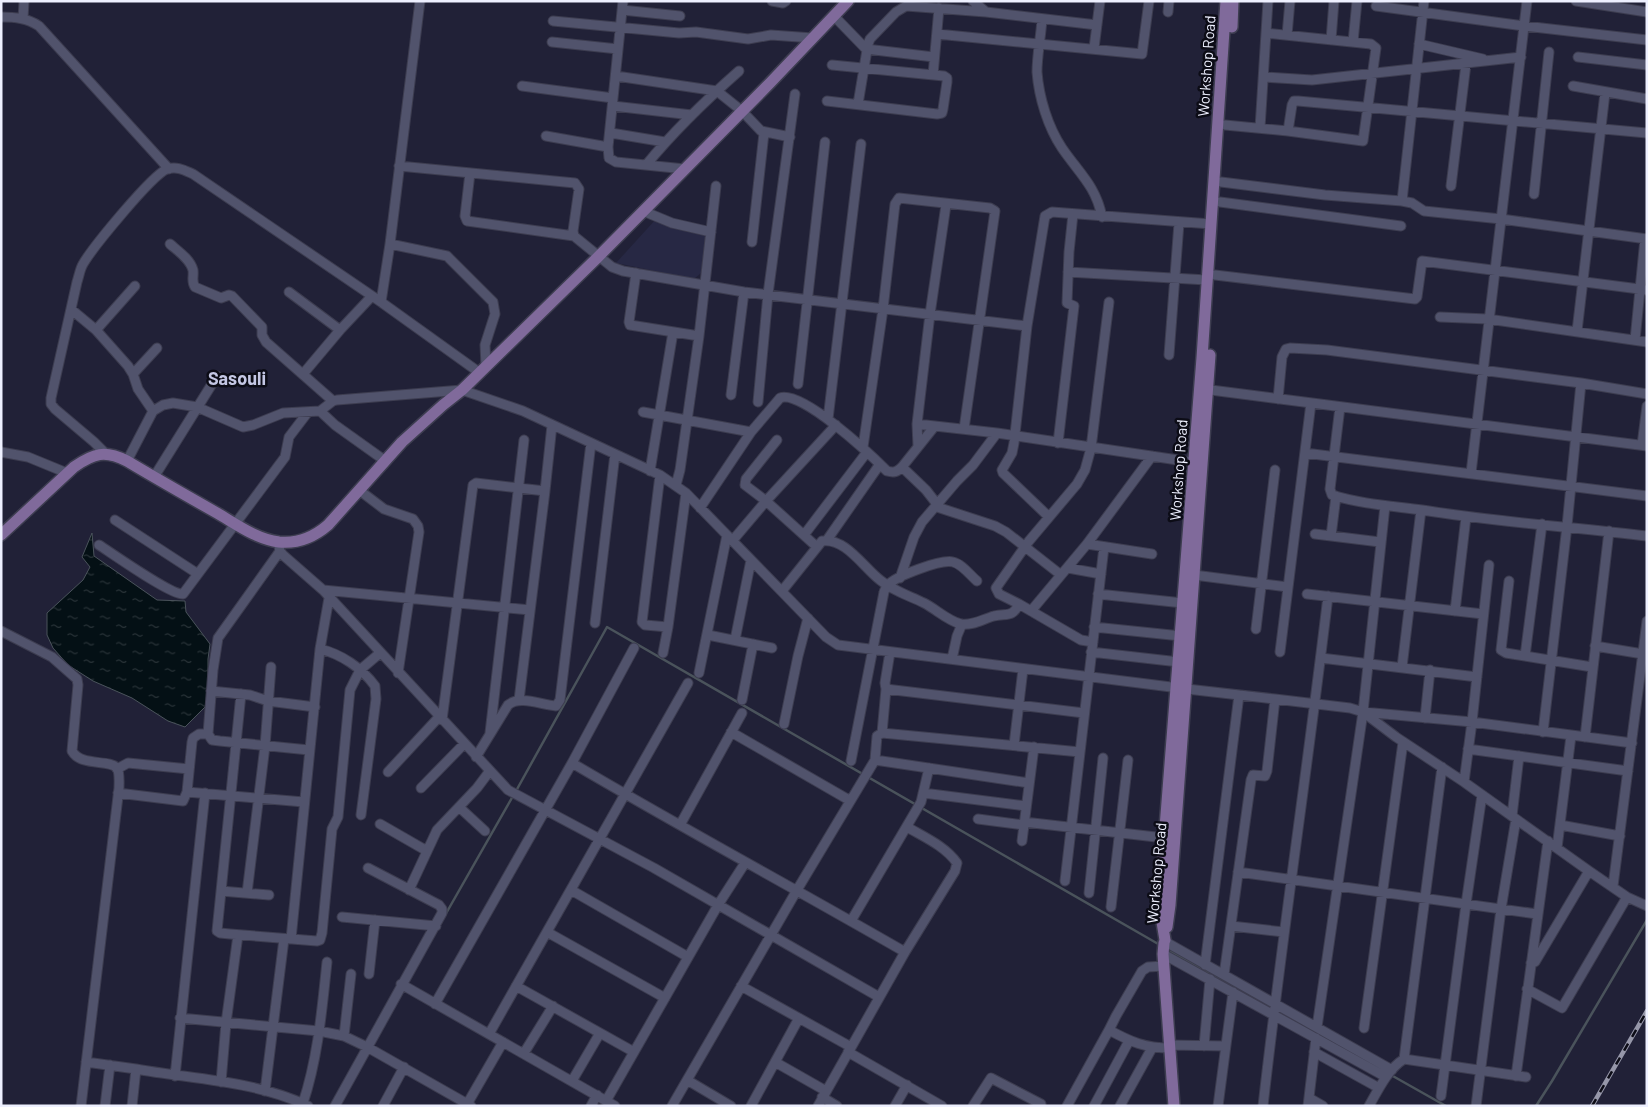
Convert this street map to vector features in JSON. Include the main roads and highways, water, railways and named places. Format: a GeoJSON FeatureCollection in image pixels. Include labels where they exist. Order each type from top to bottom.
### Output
{"type":"FeatureCollection","features":[{"type":"Feature","properties":{"kind":"main road"},"geometry":{"type":"LineString","coordinates":[[1,535],[67,473],[87,458],[106,454],[127,461],[234,524],[279,546],[304,540],[320,532],[384,460],[443,405],[462,390],[598,257],[848,1]]}},
{"type":"Feature","properties":{"kind":"main road","name":"Workshop Road"},"geometry":{"type":"LineString","coordinates":[[1211,278],[1211,224],[1226,1]]}},
{"type":"Feature","properties":{"kind":"main road","name":"Workshop Road"},"geometry":{"type":"LineString","coordinates":[[1164,946],[1170,905],[1182,689],[1179,662],[1183,603],[1198,463],[1211,278],[1220,202],[1234,1]]}},
{"type":"Feature","properties":{"kind":"main road","name":"Workshop Road"},"geometry":{"type":"LineString","coordinates":[[1174,1106],[1164,946],[1159,904],[1194,575],[1198,463]]}},
{"type":"Feature","properties":{"kind":"water"},"geometry":{"type":"Polygon","coordinates":[[[92,533],[94,556],[157,600],[185,601],[186,612],[210,644],[208,704],[185,727],[168,721],[132,698],[93,681],[68,665],[53,648],[47,635],[47,613],[83,580],[90,567],[82,557],[92,533]]]}},
{"type":"Feature","properties":{"kind":"waterway"},"geometry":{"type":"LineString","coordinates":[[516,791],[607,627],[1160,945]]}},
{"type":"Feature","properties":{"kind":"waterway"},"geometry":{"type":"LineString","coordinates":[[444,917],[513,796]]}},
{"type":"Feature","properties":{"kind":"waterway"},"geometry":{"type":"LineString","coordinates":[[1536,1106],[1647,920]]}},
{"type":"Feature","properties":{"kind":"waterway"},"geometry":{"type":"LineString","coordinates":[[1167,949],[1273,1009]]}},
{"type":"Feature","properties":{"kind":"waterway"},"geometry":{"type":"LineString","coordinates":[[1277,1012],[1331,1042]]}},
{"type":"Feature","properties":{"kind":"waterway"},"geometry":{"type":"LineString","coordinates":[[1391,1075],[1446,1106]]}},
{"type":"Feature","properties":{"kind":"railway"},"geometry":{"type":"LineString","coordinates":[[1592,1106],[1647,1011]]}},
{"type":"Feature","properties":{"kind":"district","name":"Sasouli"},"geometry":{"type":"Point","coordinates":[237,378]}}]}
